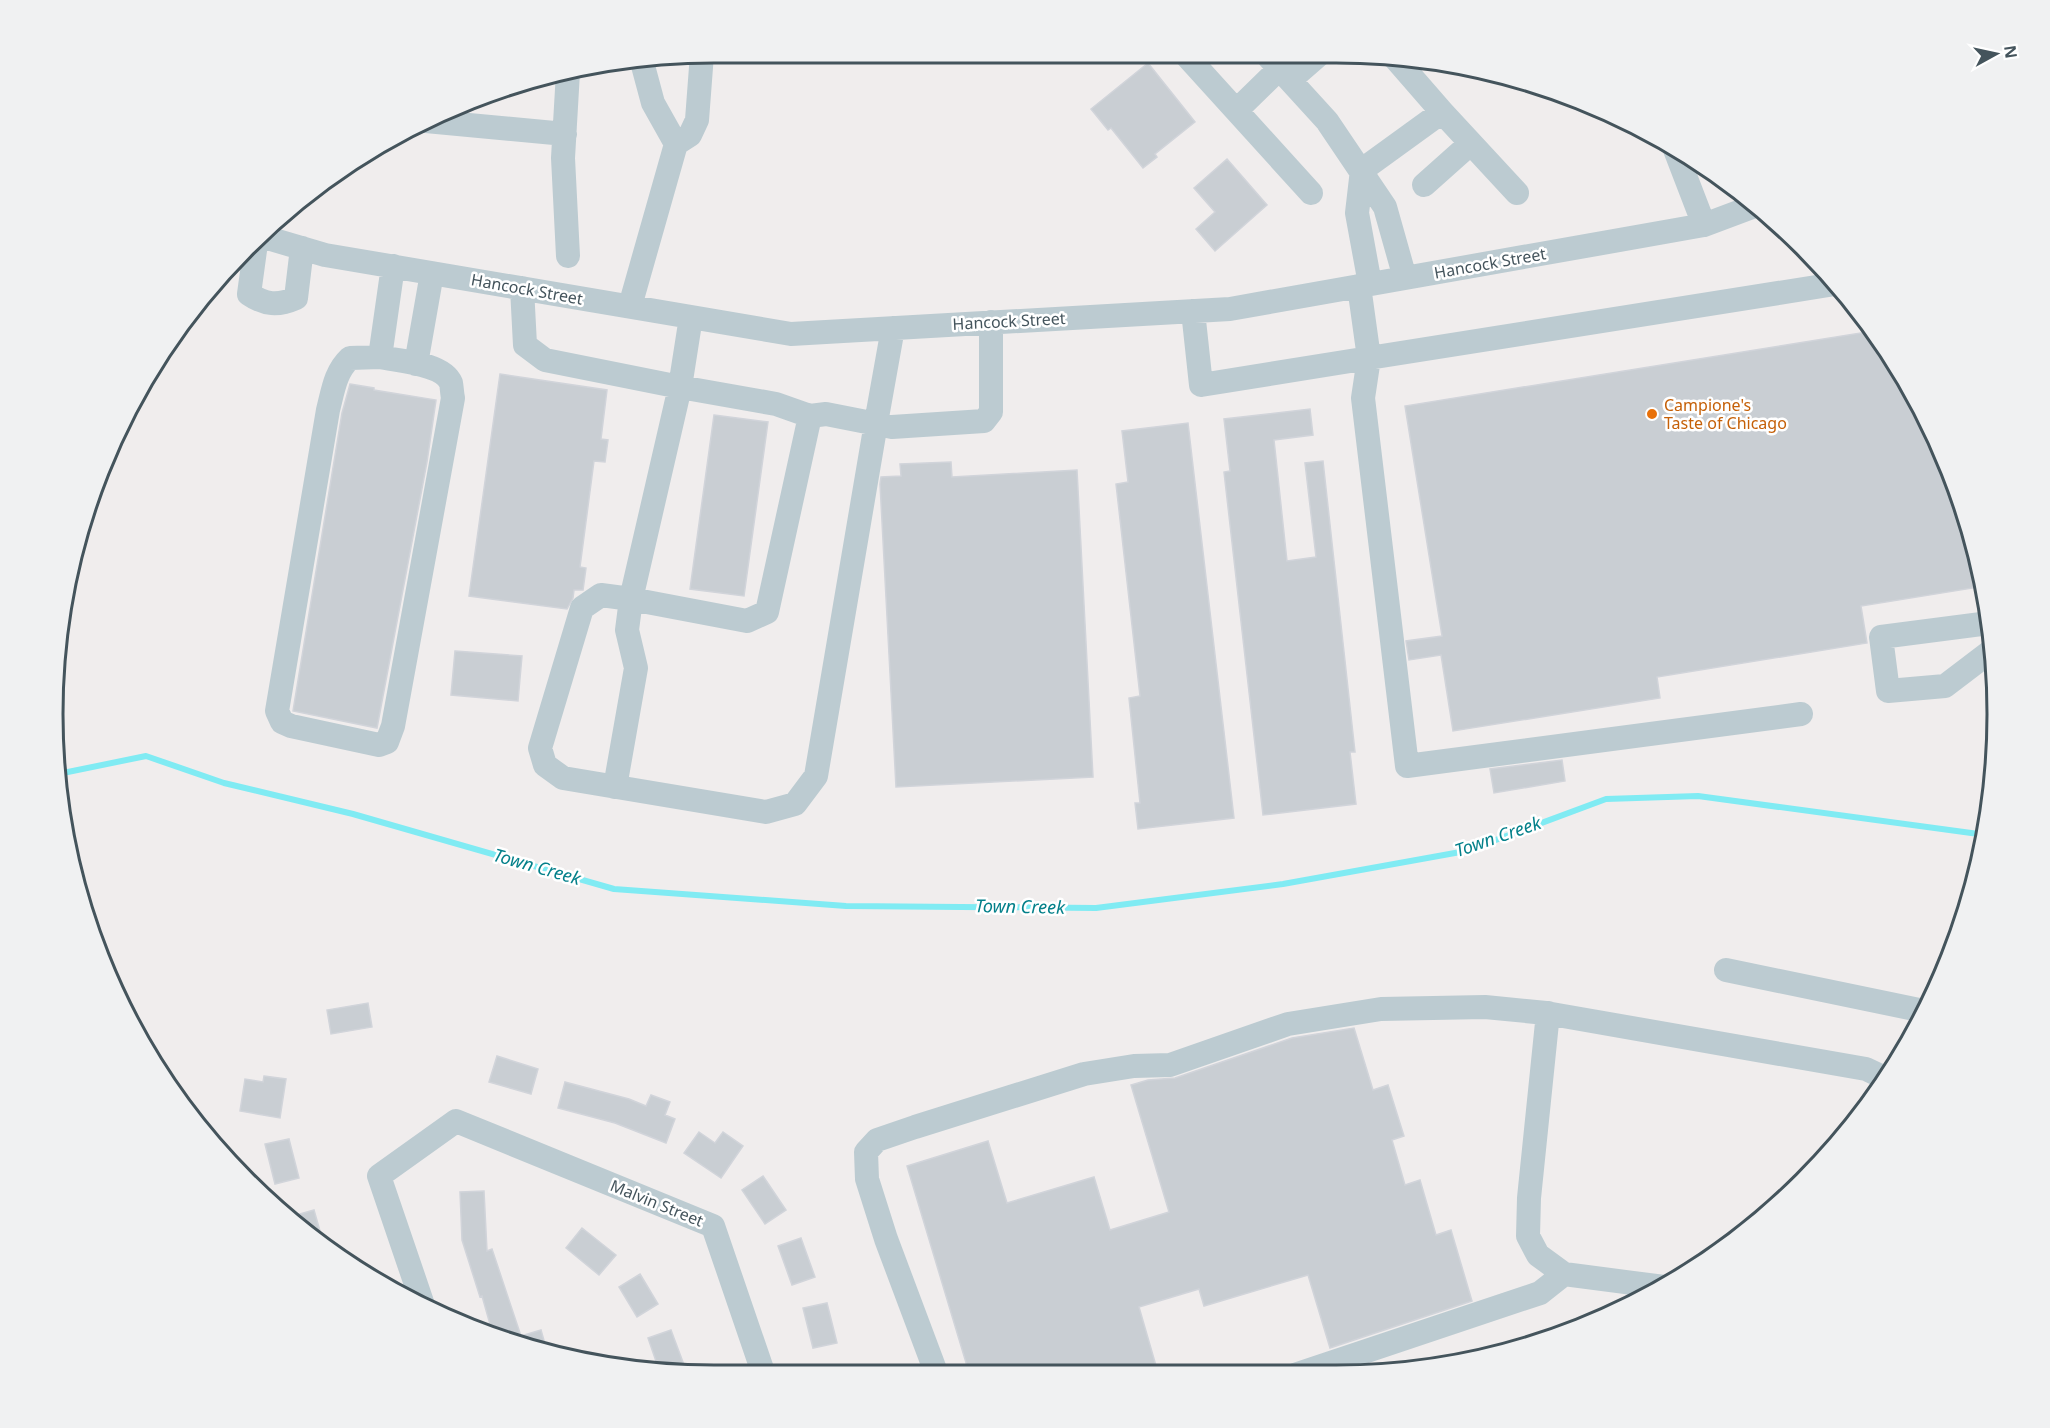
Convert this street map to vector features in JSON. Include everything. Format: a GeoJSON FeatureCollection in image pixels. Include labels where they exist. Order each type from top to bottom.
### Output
{"type":"FeatureCollection","features":[{"type":"Feature","properties":{"kind":"street"},"geometry":{"type":"LineString","coordinates":[[630,306],[676,144],[690,135],[697,120],[701,63]]}},
{"type":"Feature","properties":{"kind":"street"},"geometry":{"type":"LineString","coordinates":[[1194,63],[1311,193]]}},
{"type":"Feature","properties":{"kind":"street"},"geometry":{"type":"LineString","coordinates":[[643,67],[653,103],[676,144]]}},
{"type":"Feature","properties":{"kind":"street"},"geometry":{"type":"LineString","coordinates":[[1237,110],[1278,67],[1327,121],[1385,207],[1405,278]]}},
{"type":"Feature","properties":{"kind":"street"},"geometry":{"type":"LineString","coordinates":[[1403,67],[1470,144],[1517,193]]}},
{"type":"Feature","properties":{"kind":"street"},"geometry":{"type":"LineString","coordinates":[[568,80],[563,158],[568,256]]}},
{"type":"Feature","properties":{"kind":"street"},"geometry":{"type":"LineString","coordinates":[[1442,112],[1362,171],[1357,213],[1369,358],[1363,398],[1407,766],[1801,714]]}},
{"type":"Feature","properties":{"kind":"street"},"geometry":{"type":"LineString","coordinates":[[443,123],[565,134]]}},
{"type":"Feature","properties":{"kind":"street"},"geometry":{"type":"LineString","coordinates":[[1424,185],[1470,144]]}},
{"type":"Feature","properties":{"kind":"street"},"geometry":{"type":"LineString","coordinates":[[1679,161],[1704,225]]}},
{"type":"Feature","properties":{"kind":"street","name":"Hancock Street"},"geometry":{"type":"LineString","coordinates":[[270,239],[325,255],[791,334],[1230,309],[1704,225],[1746,209]]}},
{"type":"Feature","properties":{"kind":"street"},"geometry":{"type":"LineString","coordinates":[[255,253],[249,294],[260,302],[285,303],[296,298],[303,248]]}},
{"type":"Feature","properties":{"kind":"street"},"geometry":{"type":"LineString","coordinates":[[380,357],[393,266]]}},
{"type":"Feature","properties":{"kind":"street"},"geometry":{"type":"LineString","coordinates":[[416,364],[432,273]]}},
{"type":"Feature","properties":{"kind":"street"},"geometry":{"type":"LineString","coordinates":[[1193,311],[1200,385],[1826,286]]}},
{"type":"Feature","properties":{"kind":"street"},"geometry":{"type":"LineString","coordinates":[[522,288],[525,345],[545,360],[776,404],[810,416],[826,414],[892,427],[984,421],[991,412],[991,322]]}},
{"type":"Feature","properties":{"kind":"street"},"geometry":{"type":"LineString","coordinates":[[615,787],[636,668],[627,630],[631,599],[680,387],[691,317]]}},
{"type":"Feature","properties":{"kind":"street"},"geometry":{"type":"LineString","coordinates":[[810,416],[767,612],[747,621],[601,595],[582,608],[540,748],[545,765],[563,778],[766,812],[795,804],[816,776],[893,328]]}},
{"type":"Feature","properties":{"kind":"street"},"geometry":{"type":"LineString","coordinates":[[380,357],[416,364],[434,368],[444,374],[450,383],[453,398],[393,726],[387,742],[379,745],[291,726],[282,722],[277,711],[328,410],[337,377],[343,364],[350,358],[380,357]]}},
{"type":"Feature","properties":{"kind":"street"},"geometry":{"type":"LineString","coordinates":[[1980,624],[1881,637],[1888,692],[1945,686],[1984,656]]}},
{"type":"Feature","properties":{"kind":"street"},"geometry":{"type":"LineString","coordinates":[[1726,970],[1916,1009]]}},
{"type":"Feature","properties":{"kind":"street"},"geometry":{"type":"LineString","coordinates":[[933,1365],[886,1239],[867,1179],[866,1152],[877,1140],[937,1119],[1084,1074],[1134,1066],[1170,1065],[1288,1024],[1381,1009],[1485,1007],[1548,1013],[1866,1069],[1878,1075]]}},
{"type":"Feature","properties":{"kind":"street"},"geometry":{"type":"LineString","coordinates":[[1548,1013],[1529,1198],[1528,1236],[1538,1255],[1564,1274],[1649,1285]]}},
{"type":"Feature","properties":{"kind":"street","name":"Malvin Street"},"geometry":{"type":"LineString","coordinates":[[419,1295],[379,1176],[456,1121],[713,1226],[760,1365]]}},
{"type":"Feature","properties":{"kind":"street"},"geometry":{"type":"LineString","coordinates":[[1327,1365],[1540,1293],[1564,1274]]}},
{"type":"Feature","properties":{"kind":"building"},"geometry":{"type":"Polygon","coordinates":[[[1148,63],[1195,122],[1155,154],[1157,157],[1143,168],[1111,128],[1108,130],[1091,109],[1148,63]]]}},
{"type":"Feature","properties":{"kind":"building"},"geometry":{"type":"Polygon","coordinates":[[[1227,159],[1267,205],[1215,251],[1196,229],[1215,212],[1194,188],[1227,159]]]}},
{"type":"Feature","properties":{"kind":"building"},"geometry":{"type":"Polygon","coordinates":[[[1863,333],[1900,389],[1920,426],[1952,505],[1965,546],[1974,588],[1861,606],[1867,643],[1657,677],[1660,698],[1453,731],[1441,655],[1409,660],[1406,641],[1442,636],[1405,406],[1863,333]]]}},
{"type":"Feature","properties":{"kind":"building"},"geometry":{"type":"Polygon","coordinates":[[[500,374],[607,390],[601,439],[608,440],[605,462],[594,461],[580,567],[586,568],[583,590],[574,590],[573,598],[567,609],[469,596],[500,374]]]}},
{"type":"Feature","properties":{"kind":"building"},"geometry":{"type":"Polygon","coordinates":[[[350,384],[436,400],[427,462],[377,728],[293,711],[342,413],[350,384]]]}},
{"type":"Feature","properties":{"kind":"building"},"geometry":{"type":"Polygon","coordinates":[[[1310,409],[1313,435],[1274,440],[1287,561],[1316,557],[1305,463],[1323,461],[1355,752],[1350,752],[1356,804],[1263,815],[1224,472],[1230,471],[1224,419],[1310,409]]]}},
{"type":"Feature","properties":{"kind":"building"},"geometry":{"type":"Polygon","coordinates":[[[714,415],[768,422],[744,596],[690,589],[714,415]]]}},
{"type":"Feature","properties":{"kind":"building"},"geometry":{"type":"Polygon","coordinates":[[[1188,423],[1234,818],[1138,829],[1135,803],[1140,803],[1129,698],[1140,696],[1116,484],[1128,482],[1122,431],[1188,423]]]}},
{"type":"Feature","properties":{"kind":"building"},"geometry":{"type":"Polygon","coordinates":[[[951,462],[952,477],[1077,470],[1093,777],[896,787],[881,477],[901,476],[900,464],[951,462]]]}},
{"type":"Feature","properties":{"kind":"building"},"geometry":{"type":"Polygon","coordinates":[[[455,651],[522,656],[518,701],[451,695],[455,651]]]}},
{"type":"Feature","properties":{"kind":"building"},"geometry":{"type":"Polygon","coordinates":[[[1562,760],[1565,781],[1494,793],[1490,769],[1562,760]]]}},
{"type":"Feature","properties":{"kind":"building"},"geometry":{"type":"Polygon","coordinates":[[[368,1003],[372,1027],[331,1034],[327,1010],[368,1003]]]}},
{"type":"Feature","properties":{"kind":"building"},"geometry":{"type":"Polygon","coordinates":[[[1354,1028],[1373,1090],[1388,1085],[1404,1136],[1392,1140],[1405,1185],[1420,1180],[1436,1235],[1451,1230],[1472,1301],[1330,1348],[1308,1275],[1204,1306],[1199,1289],[1139,1307],[1156,1365],[967,1365],[907,1166],[988,1141],[1007,1203],[1094,1177],[1110,1230],[1169,1212],[1131,1085],[1148,1080],[1175,1078],[1292,1038],[1354,1028]]]}},
{"type":"Feature","properties":{"kind":"building"},"geometry":{"type":"Polygon","coordinates":[[[497,1056],[538,1069],[531,1094],[489,1082],[497,1056]]]}},
{"type":"Feature","properties":{"kind":"building"},"geometry":{"type":"Polygon","coordinates":[[[264,1076],[286,1079],[280,1118],[240,1111],[245,1079],[263,1082],[264,1076]]]}},
{"type":"Feature","properties":{"kind":"building"},"geometry":{"type":"Polygon","coordinates":[[[565,1082],[629,1099],[646,1106],[651,1095],[670,1102],[665,1115],[675,1119],[666,1143],[615,1123],[558,1108],[565,1082]]]}},
{"type":"Feature","properties":{"kind":"building"},"geometry":{"type":"Polygon","coordinates":[[[699,1132],[715,1143],[723,1132],[743,1146],[721,1178],[684,1153],[699,1132]]]}},
{"type":"Feature","properties":{"kind":"building"},"geometry":{"type":"Polygon","coordinates":[[[289,1139],[299,1178],[275,1184],[265,1144],[289,1139]]]}},
{"type":"Feature","properties":{"kind":"building"},"geometry":{"type":"Polygon","coordinates":[[[763,1176],[786,1210],[765,1224],[742,1190],[763,1176]]]}},
{"type":"Feature","properties":{"kind":"building"},"geometry":{"type":"Polygon","coordinates":[[[484,1191],[487,1251],[492,1249],[521,1335],[490,1324],[462,1240],[460,1192],[484,1191]]]}},
{"type":"Feature","properties":{"kind":"building"},"geometry":{"type":"Polygon","coordinates":[[[314,1210],[320,1232],[318,1230],[299,1214],[314,1210]]]}},
{"type":"Feature","properties":{"kind":"building"},"geometry":{"type":"Polygon","coordinates":[[[582,1228],[616,1255],[599,1275],[566,1248],[582,1228]]]}},
{"type":"Feature","properties":{"kind":"building"},"geometry":{"type":"Polygon","coordinates":[[[801,1238],[815,1277],[792,1285],[778,1246],[801,1238]]]}},
{"type":"Feature","properties":{"kind":"building"},"geometry":{"type":"Polygon","coordinates":[[[640,1274],[658,1304],[637,1317],[619,1287],[640,1274]]]}},
{"type":"Feature","properties":{"kind":"building"},"geometry":{"type":"Polygon","coordinates":[[[827,1303],[837,1343],[813,1348],[803,1308],[827,1303]]]}},
{"type":"Feature","properties":{"kind":"building"},"geometry":{"type":"Polygon","coordinates":[[[541,1330],[545,1343],[523,1336],[541,1330]]]}},
{"type":"Feature","properties":{"kind":"building"},"geometry":{"type":"Polygon","coordinates":[[[671,1330],[684,1364],[656,1362],[648,1338],[671,1330]]]}},
{"type":"Feature","properties":{"kind":"waterway","name":"Town Creek"},"geometry":{"type":"LineString","coordinates":[[66,772],[146,756],[224,783],[353,814],[614,889],[846,906],[1096,908],[1283,884],[1466,851],[1606,799],[1698,796],[1975,834]]}},
{"type":"Feature","properties":{"kind":"place","name":"Campione's Taste of Chicago"},"geometry":{"type":"Point","coordinates":[1652,414]}}]}
